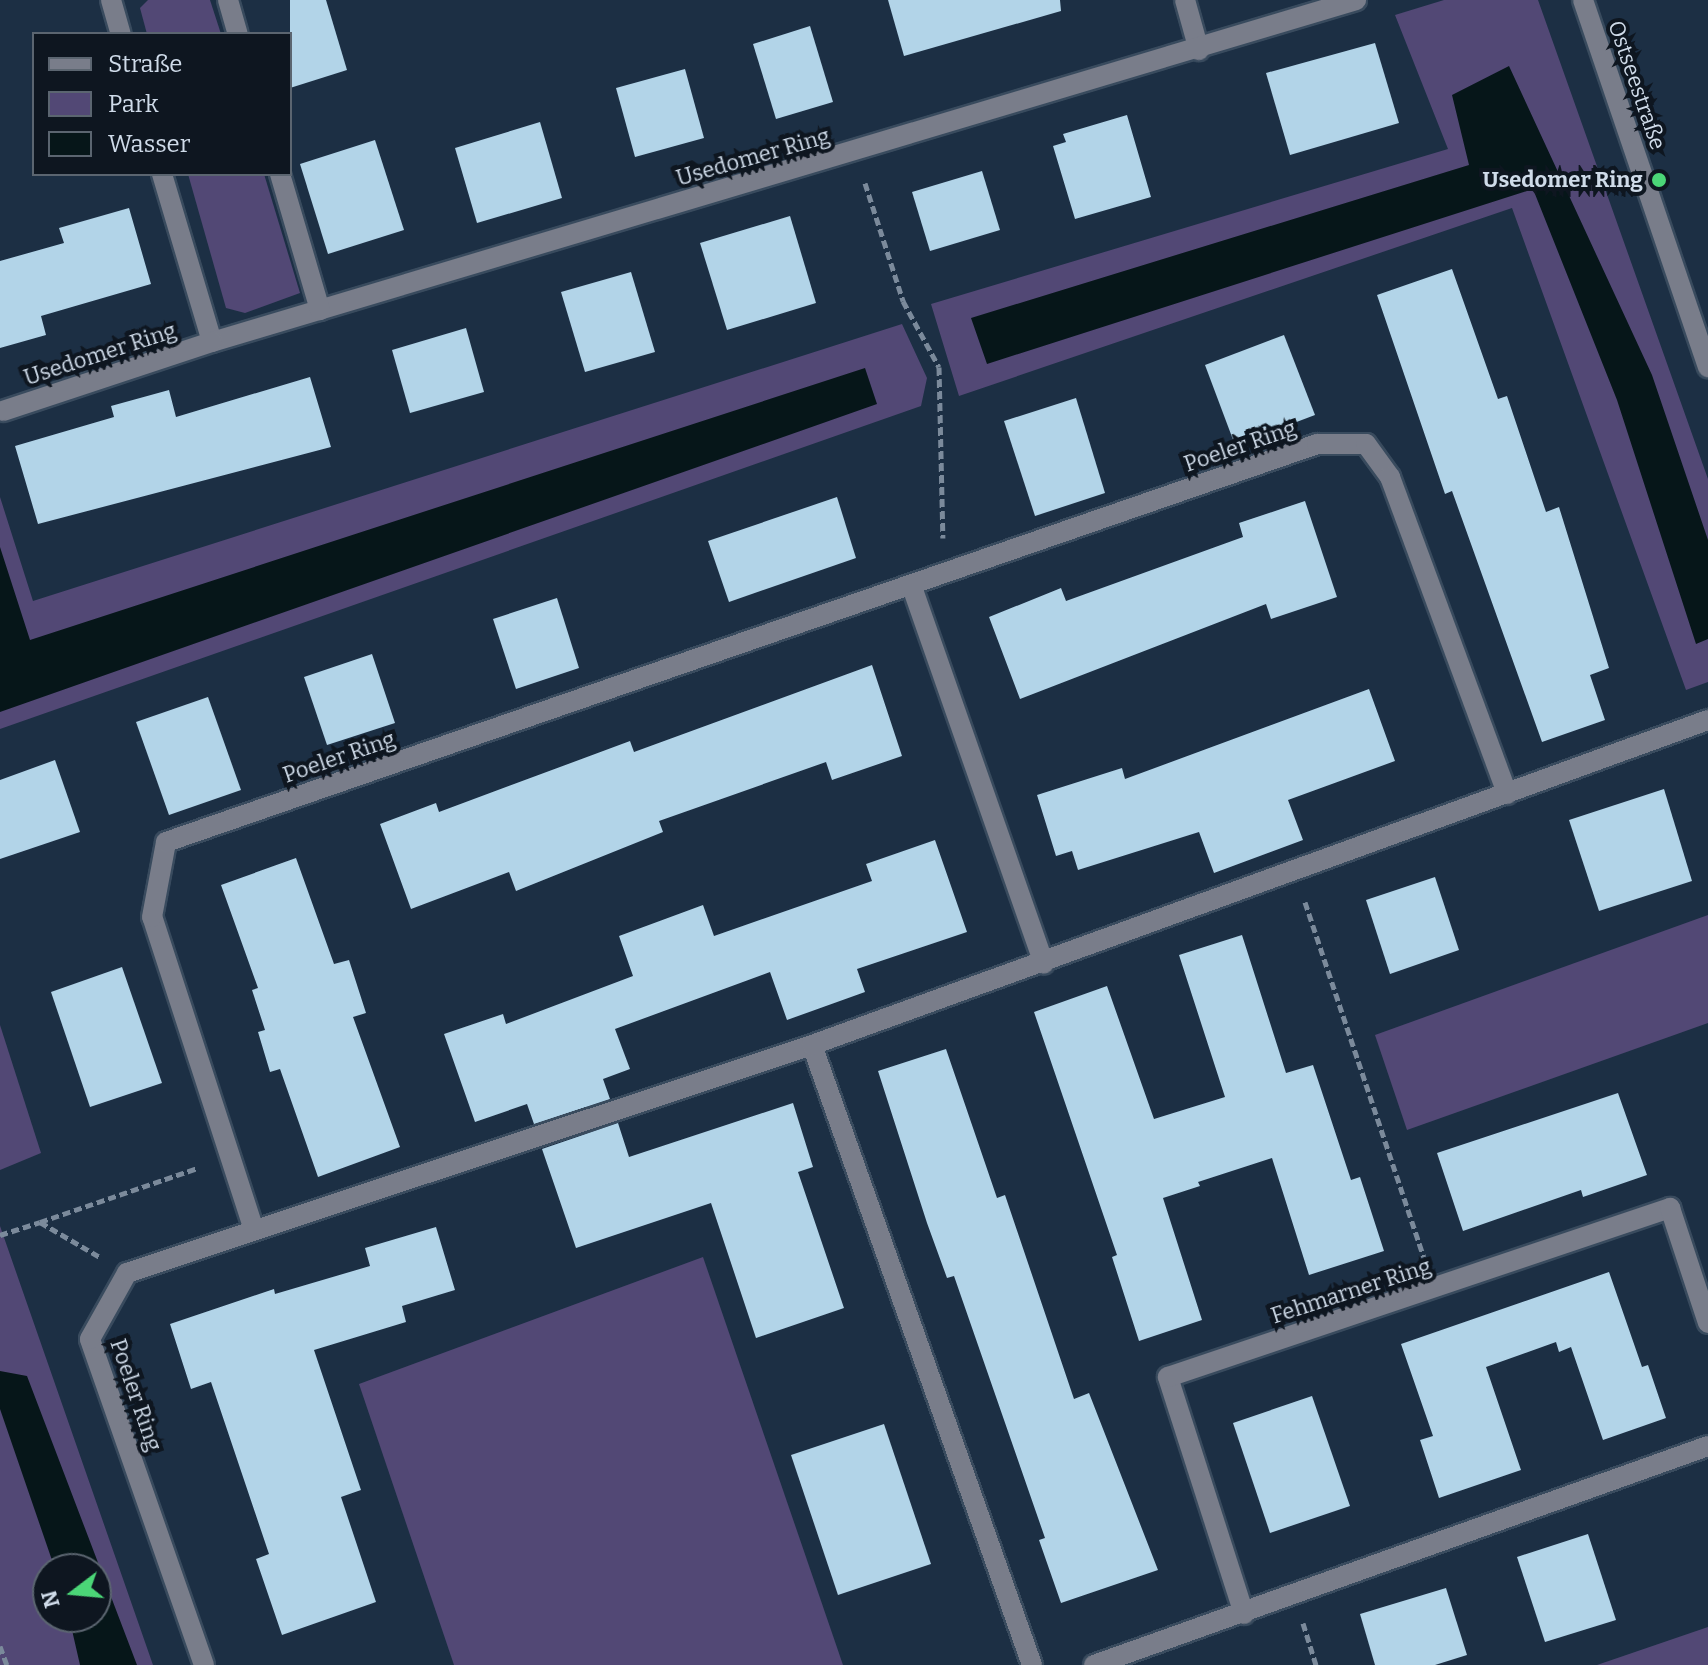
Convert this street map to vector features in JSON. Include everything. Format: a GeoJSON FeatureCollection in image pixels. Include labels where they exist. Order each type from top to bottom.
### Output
{"type":"FeatureCollection","features":[{"type":"Feature","properties":{"kind":"street"},"geometry":{"type":"LineString","coordinates":[[111,0],[120,32]]}},
{"type":"Feature","properties":{"kind":"street"},"geometry":{"type":"LineString","coordinates":[[228,0],[237,32]]}},
{"type":"Feature","properties":{"kind":"street"},"geometry":{"type":"LineString","coordinates":[[1185,0],[1199,50]]}},
{"type":"Feature","properties":{"kind":"street","name":"Usedomer Ring"},"geometry":{"type":"LineString","coordinates":[[3,411],[212,342],[1199,50],[1356,0]]}},
{"type":"Feature","properties":{"kind":"street","name":"Ostseestraße"},"geometry":{"type":"LineString","coordinates":[[1583,0],[1708,367]]}},
{"type":"Feature","properties":{"kind":"street","name":"Usedomer Ring"},"geometry":{"type":"LineString","coordinates":[[163,176],[212,342]]}},
{"type":"Feature","properties":{"kind":"street"},"geometry":{"type":"LineString","coordinates":[[281,176],[320,310]]}},
{"type":"Feature","properties":{"kind":"street","name":"Poeler Ring"},"geometry":{"type":"LineString","coordinates":[[254,1230],[152,917],[166,842],[912,587],[1317,444],[1366,444],[1390,477],[1507,794]]}},
{"type":"Feature","properties":{"kind":"street"},"geometry":{"type":"LineString","coordinates":[[912,587],[1044,964]]}},
{"type":"Feature","properties":{"kind":"street"},"geometry":{"type":"LineString","coordinates":[[127,1273],[812,1045],[1044,964],[1708,720]]}},
{"type":"Feature","properties":{"kind":"street"},"geometry":{"type":"LineString","coordinates":[[812,1045],[1032,1665]]}},
{"type":"Feature","properties":{"kind":"street","name":"Fehmarner Ring"},"geometry":{"type":"LineString","coordinates":[[1244,1614],[1168,1377],[1670,1208],[1708,1323]]}},
{"type":"Feature","properties":{"kind":"street","name":"Poeler Ring"},"geometry":{"type":"LineString","coordinates":[[127,1273],[90,1339],[204,1665]]}},
{"type":"Feature","properties":{"kind":"street"},"geometry":{"type":"LineString","coordinates":[[1094,1665],[1708,1446]]}},
{"type":"Feature","properties":{"kind":"path"},"geometry":{"type":"LineString","coordinates":[[855,152],[903,301],[939,367],[944,575]]}},
{"type":"Feature","properties":{"kind":"path"},"geometry":{"type":"LineString","coordinates":[[1296,873],[1435,1288]]}},
{"type":"Feature","properties":{"kind":"path"},"geometry":{"type":"LineString","coordinates":[[0,1235],[230,1157]]}},
{"type":"Feature","properties":{"kind":"path"},"geometry":{"type":"LineString","coordinates":[[40,1222],[127,1273]]}},
{"type":"Feature","properties":{"kind":"path"},"geometry":{"type":"LineString","coordinates":[[1294,1596],[1316,1665]]}},
{"type":"Feature","properties":{"kind":"path"},"geometry":{"type":"LineString","coordinates":[[0,1646],[7,1665]]}},
{"type":"Feature","properties":{"kind":"green space"},"geometry":{"type":"Polygon","coordinates":[[[148,0],[210,0],[220,32],[146,32],[140,8],[148,0]]]}},
{"type":"Feature","properties":{"kind":"green space"},"geometry":{"type":"Polygon","coordinates":[[[1444,0],[1538,0],[1708,479],[1708,682],[1686,690],[1512,208],[959,396],[931,304],[1448,149],[1395,15],[1444,0]]]}},
{"type":"Feature","properties":{"kind":"green space"},"geometry":{"type":"Polygon","coordinates":[[[189,176],[265,176],[300,293],[245,313],[226,308],[189,176]]]}},
{"type":"Feature","properties":{"kind":"green space"},"geometry":{"type":"Polygon","coordinates":[[[902,324],[927,378],[921,406],[0,729],[0,497],[33,601],[902,324]]]}},
{"type":"Feature","properties":{"kind":"green space"},"geometry":{"type":"Polygon","coordinates":[[[1708,915],[1708,1023],[1407,1130],[1375,1035],[1708,915]]]}},
{"type":"Feature","properties":{"kind":"green space"},"geometry":{"type":"Polygon","coordinates":[[[0,1025],[41,1153],[0,1170],[0,1025]]]}},
{"type":"Feature","properties":{"kind":"green space"},"geometry":{"type":"Polygon","coordinates":[[[0,1226],[153,1665],[0,1665],[0,1226]]]}},
{"type":"Feature","properties":{"kind":"green space"},"geometry":{"type":"Polygon","coordinates":[[[703,1257],[843,1665],[454,1665],[359,1384],[703,1257]]]}},
{"type":"Feature","properties":{"kind":"green space"},"geometry":{"type":"Polygon","coordinates":[[[1708,1627],[1708,1665],[1597,1665],[1708,1627]]]}},
{"type":"Feature","properties":{"kind":"water"},"geometry":{"type":"Polygon","coordinates":[[[1509,66],[1652,375],[1708,540],[1708,639],[1696,644],[1617,400],[1533,189],[987,364],[971,318],[1469,165],[1452,95],[1509,66]]]}},
{"type":"Feature","properties":{"kind":"water"},"geometry":{"type":"Polygon","coordinates":[[[865,368],[877,404],[0,712],[0,547],[30,640],[865,368]]]}},
{"type":"Feature","properties":{"kind":"water"},"geometry":{"type":"Polygon","coordinates":[[[0,1371],[27,1376],[94,1553],[50,1553],[0,1409],[0,1371]]]}},
{"type":"Feature","properties":{"kind":"water"},"geometry":{"type":"Polygon","coordinates":[[[112,1599],[137,1665],[80,1665],[73,1633],[112,1633],[112,1599]]]}},
{"type":"Feature","properties":{"kind":"building"},"geometry":{"type":"Polygon","coordinates":[[[290,0],[326,0],[347,70],[292,87],[290,0]]]}},
{"type":"Feature","properties":{"kind":"building"},"geometry":{"type":"Polygon","coordinates":[[[888,0],[1060,0],[1061,11],[904,56],[888,0]]]}},
{"type":"Feature","properties":{"kind":"building"},"geometry":{"type":"Polygon","coordinates":[[[810,26],[833,102],[776,119],[753,44],[810,26]]]}},
{"type":"Feature","properties":{"kind":"building"},"geometry":{"type":"Polygon","coordinates":[[[1375,43],[1399,123],[1290,155],[1266,73],[1375,43]]]}},
{"type":"Feature","properties":{"kind":"building"},"geometry":{"type":"Polygon","coordinates":[[[685,69],[704,138],[635,157],[616,88],[685,69]]]}},
{"type":"Feature","properties":{"kind":"building"},"geometry":{"type":"Polygon","coordinates":[[[1127,115],[1151,197],[1075,219],[1053,146],[1066,142],[1063,134],[1127,115]]]}},
{"type":"Feature","properties":{"kind":"building"},"geometry":{"type":"Polygon","coordinates":[[[540,122],[562,198],[477,223],[455,148],[540,122]]]}},
{"type":"Feature","properties":{"kind":"building"},"geometry":{"type":"Polygon","coordinates":[[[375,140],[404,230],[328,254],[300,164],[375,140]]]}},
{"type":"Feature","properties":{"kind":"building"},"geometry":{"type":"Polygon","coordinates":[[[982,171],[1000,230],[930,251],[912,192],[982,171]]]}},
{"type":"Feature","properties":{"kind":"building"},"geometry":{"type":"Polygon","coordinates":[[[129,208],[151,284],[41,316],[46,335],[0,348],[0,261],[64,243],[59,228],[129,208]]]}},
{"type":"Feature","properties":{"kind":"building"},"geometry":{"type":"Polygon","coordinates":[[[790,216],[816,303],[727,330],[700,243],[790,216]]]}},
{"type":"Feature","properties":{"kind":"building"},"geometry":{"type":"Polygon","coordinates":[[[1452,269],[1498,399],[1507,396],[1546,512],[1559,507],[1609,668],[1590,675],[1605,720],[1542,742],[1452,491],[1445,494],[1377,295],[1452,269]]]}},
{"type":"Feature","properties":{"kind":"building"},"geometry":{"type":"Polygon","coordinates":[[[631,272],[655,352],[585,372],[561,292],[631,272]]]}},
{"type":"Feature","properties":{"kind":"building"},"geometry":{"type":"Polygon","coordinates":[[[466,328],[484,392],[410,413],[392,350],[466,328]]]}},
{"type":"Feature","properties":{"kind":"building"},"geometry":{"type":"Polygon","coordinates":[[[1284,335],[1315,415],[1235,445],[1205,365],[1284,335]]]}},
{"type":"Feature","properties":{"kind":"building"},"geometry":{"type":"Polygon","coordinates":[[[310,377],[331,447],[38,524],[15,446],[114,417],[111,406],[169,390],[176,417],[310,377]]]}},
{"type":"Feature","properties":{"kind":"building"},"geometry":{"type":"Polygon","coordinates":[[[1076,398],[1105,493],[1035,516],[1004,421],[1076,398]]]}},
{"type":"Feature","properties":{"kind":"building"},"geometry":{"type":"Polygon","coordinates":[[[837,497],[856,558],[729,602],[708,541],[837,497]]]}},
{"type":"Feature","properties":{"kind":"building"},"geometry":{"type":"Polygon","coordinates":[[[1305,501],[1337,597],[1271,619],[1266,604],[1020,699],[989,617],[1061,588],[1066,601],[1243,537],[1239,523],[1305,501]]]}},
{"type":"Feature","properties":{"kind":"building"},"geometry":{"type":"Polygon","coordinates":[[[557,598],[579,668],[516,689],[493,619],[557,598]]]}},
{"type":"Feature","properties":{"kind":"building"},"geometry":{"type":"Polygon","coordinates":[[[372,654],[395,723],[327,745],[304,677],[372,654]]]}},
{"type":"Feature","properties":{"kind":"building"},"geometry":{"type":"Polygon","coordinates":[[[872,665],[902,756],[832,780],[826,762],[659,821],[663,832],[516,891],[509,872],[411,909],[380,824],[436,803],[439,812],[630,741],[634,752],[872,665]]]}},
{"type":"Feature","properties":{"kind":"building"},"geometry":{"type":"Polygon","coordinates":[[[1369,689],[1395,761],[1288,800],[1303,840],[1214,873],[1199,832],[1078,870],[1072,851],[1056,856],[1037,795],[1122,768],[1125,779],[1369,689]]]}},
{"type":"Feature","properties":{"kind":"building"},"geometry":{"type":"Polygon","coordinates":[[[208,697],[241,790],[169,815],[136,722],[208,697]]]}},
{"type":"Feature","properties":{"kind":"building"},"geometry":{"type":"Polygon","coordinates":[[[55,760],[80,832],[0,859],[0,780],[55,760]]]}},
{"type":"Feature","properties":{"kind":"building"},"geometry":{"type":"Polygon","coordinates":[[[1664,789],[1692,881],[1599,911],[1569,820],[1664,789]]]}},
{"type":"Feature","properties":{"kind":"building"},"geometry":{"type":"Polygon","coordinates":[[[935,840],[967,932],[857,969],[865,992],[787,1020],[770,972],[615,1029],[630,1069],[603,1079],[610,1099],[534,1124],[527,1104],[475,1122],[444,1034],[503,1014],[506,1024],[633,976],[619,936],[703,905],[714,936],[872,881],[866,864],[935,840]]]}},
{"type":"Feature","properties":{"kind":"building"},"geometry":{"type":"Polygon","coordinates":[[[296,858],[334,964],[349,960],[366,1013],[353,1017],[400,1147],[318,1177],[280,1069],[270,1072],[258,1032],[265,1030],[252,990],[258,988],[221,885],[296,858]]]}},
{"type":"Feature","properties":{"kind":"building"},"geometry":{"type":"Polygon","coordinates":[[[1435,877],[1459,950],[1390,974],[1366,900],[1435,877]]]}},
{"type":"Feature","properties":{"kind":"building"},"geometry":{"type":"Polygon","coordinates":[[[1242,935],[1286,1073],[1313,1065],[1351,1180],[1360,1177],[1384,1251],[1309,1275],[1272,1158],[1198,1182],[1200,1186],[1163,1198],[1202,1320],[1139,1341],[1112,1257],[1117,1255],[1034,1012],[1107,986],[1154,1119],[1225,1097],[1179,955],[1242,935]]]}},
{"type":"Feature","properties":{"kind":"building"},"geometry":{"type":"Polygon","coordinates":[[[122,967],[162,1083],[90,1107],[51,992],[122,967]]]}},
{"type":"Feature","properties":{"kind":"building"},"geometry":{"type":"Polygon","coordinates":[[[946,1049],[997,1198],[1005,1195],[1074,1399],[1089,1393],[1158,1570],[1061,1603],[1039,1540],[1045,1538],[954,1276],[947,1278],[927,1223],[878,1071],[946,1049]]]}},
{"type":"Feature","properties":{"kind":"building"},"geometry":{"type":"Polygon","coordinates":[[[1618,1093],[1647,1175],[1583,1197],[1581,1190],[1463,1231],[1437,1153],[1618,1093]]]}},
{"type":"Feature","properties":{"kind":"building"},"geometry":{"type":"Polygon","coordinates":[[[793,1103],[813,1167],[798,1172],[844,1308],[756,1338],[711,1203],[576,1248],[542,1149],[618,1123],[629,1157],[793,1103]]]}},
{"type":"Feature","properties":{"kind":"building"},"geometry":{"type":"Polygon","coordinates":[[[436,1227],[455,1290],[402,1306],[406,1322],[314,1350],[361,1490],[341,1497],[376,1602],[282,1635],[256,1559],[269,1554],[211,1382],[191,1389],[170,1324],[274,1289],[275,1294],[370,1266],[365,1248],[436,1227]]]}},
{"type":"Feature","properties":{"kind":"building"},"geometry":{"type":"Polygon","coordinates":[[[1609,1272],[1642,1367],[1648,1365],[1666,1418],[1603,1440],[1571,1347],[1559,1352],[1556,1342],[1486,1367],[1521,1470],[1439,1498],[1420,1440],[1433,1436],[1401,1344],[1609,1272]]]}},
{"type":"Feature","properties":{"kind":"building"},"geometry":{"type":"Polygon","coordinates":[[[1312,1396],[1350,1506],[1270,1533],[1233,1423],[1312,1396]]]}},
{"type":"Feature","properties":{"kind":"building"},"geometry":{"type":"Polygon","coordinates":[[[884,1424],[931,1564],[838,1595],[791,1455],[884,1424]]]}},
{"type":"Feature","properties":{"kind":"building"},"geometry":{"type":"Polygon","coordinates":[[[1588,1534],[1616,1620],[1545,1642],[1517,1557],[1588,1534]]]}},
{"type":"Feature","properties":{"kind":"building"},"geometry":{"type":"Polygon","coordinates":[[[1446,1588],[1467,1655],[1435,1665],[1375,1665],[1360,1614],[1446,1588]]]}},
{"type":"Feature","properties":{"kind":"place","name":"Usedomer Ring"},"geometry":{"type":"Point","coordinates":[1659,180]}}]}
